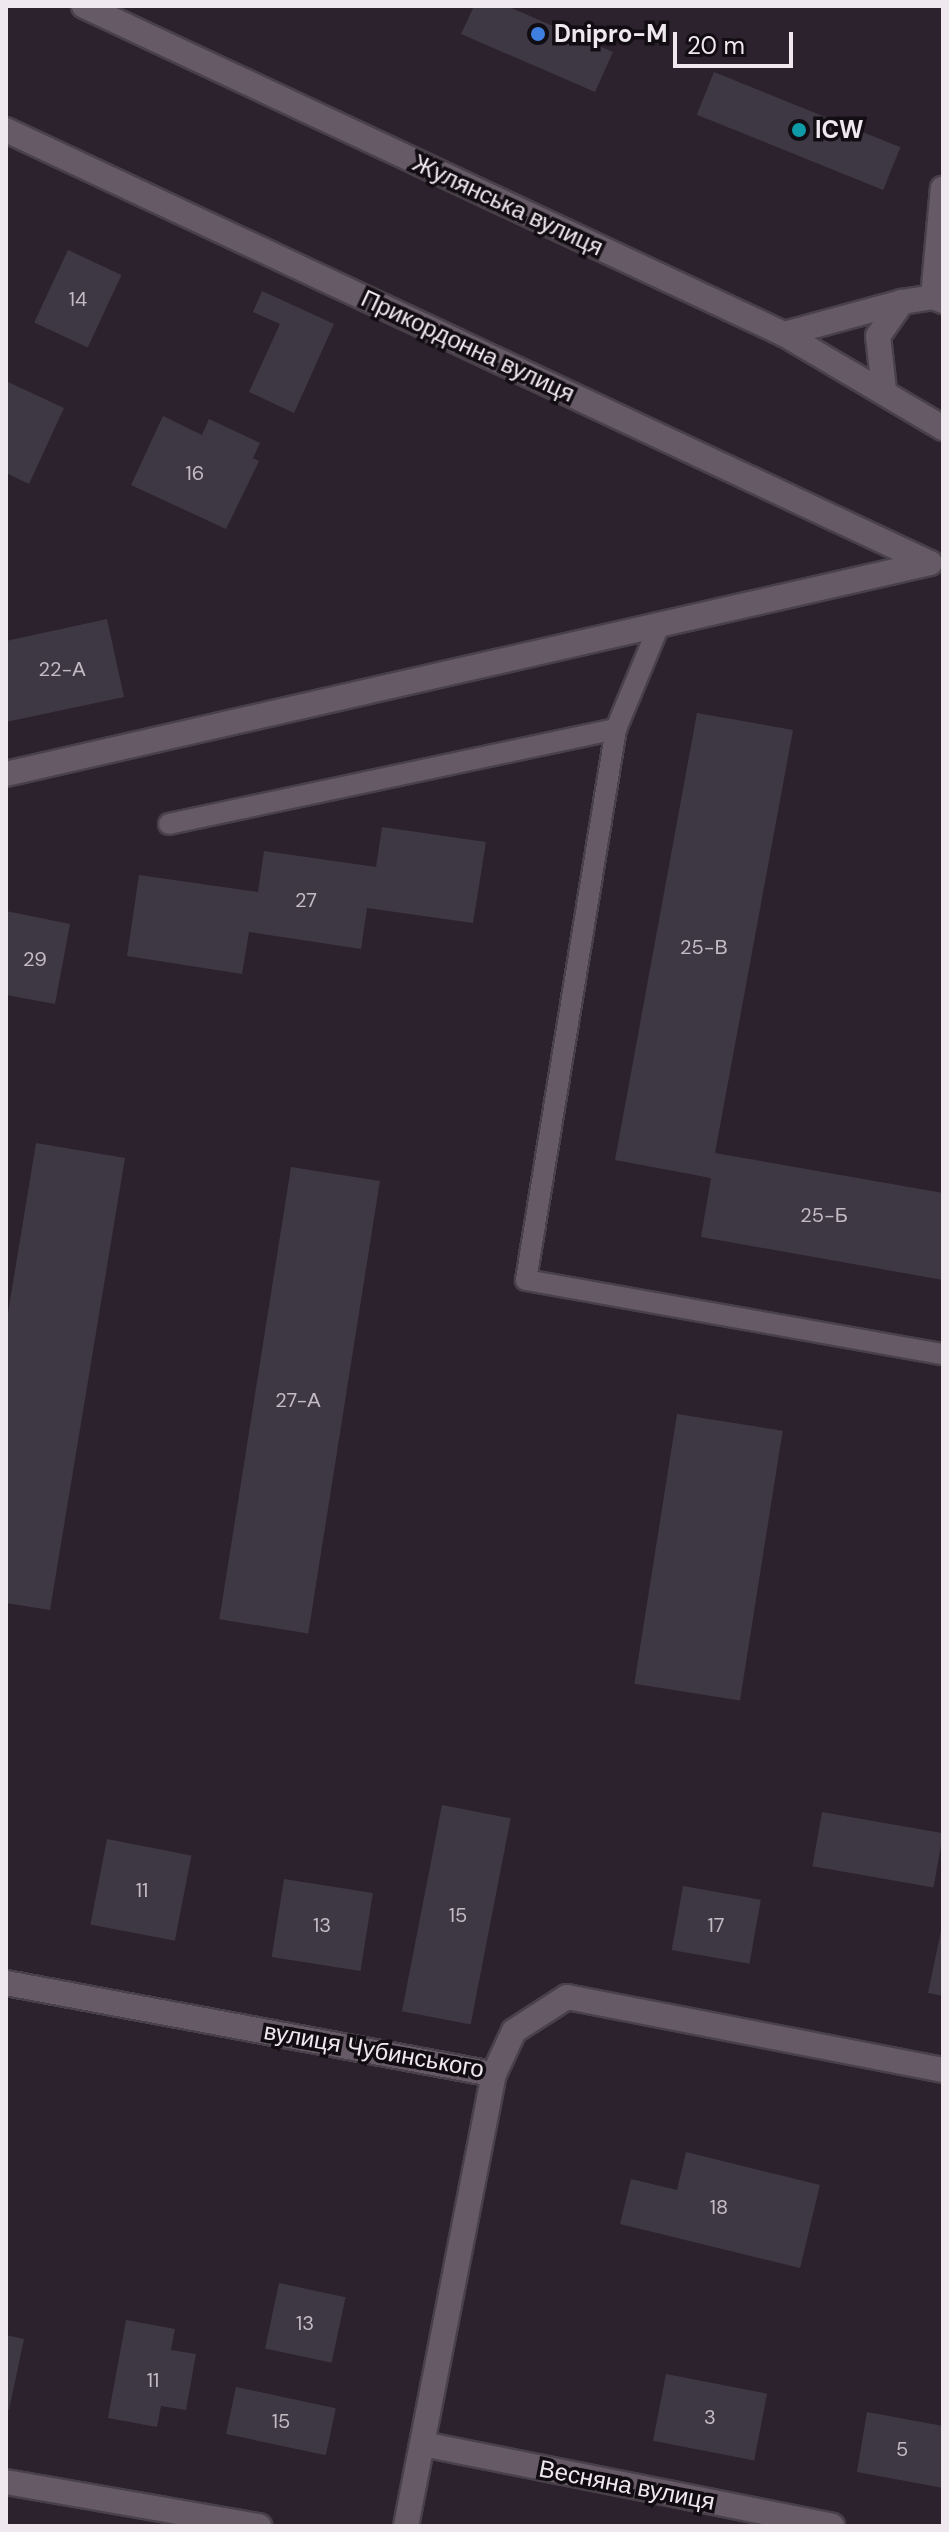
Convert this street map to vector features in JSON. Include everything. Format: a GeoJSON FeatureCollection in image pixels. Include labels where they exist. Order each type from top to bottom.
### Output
{"type":"FeatureCollection","features":[{"type":"Feature","properties":{"kind":"street","name":"Жулянська вулиця"},"geometry":{"type":"LineString","coordinates":[[84,6],[784,334],[884,390],[943,428]]}},
{"type":"Feature","properties":{"kind":"street","name":"Прикордонна вулиця"},"geometry":{"type":"LineString","coordinates":[[6,130],[936,560]]}},
{"type":"Feature","properties":{"kind":"street"},"geometry":{"type":"LineString","coordinates":[[784,334],[902,302],[938,299],[943,188]]}},
{"type":"Feature","properties":{"kind":"street"},"geometry":{"type":"LineString","coordinates":[[884,390],[878,336],[902,302]]}},
{"type":"Feature","properties":{"kind":"street","name":"Прикордонна вулиця"},"geometry":{"type":"LineString","coordinates":[[6,774],[658,628],[936,560]]}},
{"type":"Feature","properties":{"kind":"street","name":"вулиця Чубинського"},"geometry":{"type":"LineString","coordinates":[[6,1983],[494,2074],[514,2031],[567,1997],[943,2070]]}},
{"type":"Feature","properties":{"kind":"street"},"geometry":{"type":"LineString","coordinates":[[406,2526],[494,2074]]}},
{"type":"Feature","properties":{"kind":"street","name":"Весняна вулиця"},"geometry":{"type":"LineString","coordinates":[[423,2444],[832,2526]]}},
{"type":"Feature","properties":{"kind":"street"},"geometry":{"type":"LineString","coordinates":[[6,2482],[259,2526]]}},
{"type":"Feature","properties":{"kind":"lane"},"geometry":{"type":"LineString","coordinates":[[658,628],[616,729],[526,1280],[943,1354]]}},
{"type":"Feature","properties":{"kind":"lane"},"geometry":{"type":"LineString","coordinates":[[169,824],[616,729]]}},
{"type":"Feature","properties":{"kind":"building"},"geometry":{"type":"Polygon","coordinates":[[[474,6],[507,6],[613,52],[595,92],[461,34],[474,6]]]}},
{"type":"Feature","properties":{"kind":"building","name":"ICW"},"geometry":{"type":"Polygon","coordinates":[[[714,72],[900,147],[883,190],[697,115],[714,72]]]}},
{"type":"Feature","properties":{"kind":"building"},"geometry":{"type":"Polygon","coordinates":[[[68,250],[121,275],[88,347],[34,323],[68,250]]]}},
{"type":"Feature","properties":{"kind":"building"},"geometry":{"type":"Polygon","coordinates":[[[262,291],[334,324],[294,413],[249,392],[280,324],[253,312],[262,291]]]}},
{"type":"Feature","properties":{"kind":"building"},"geometry":{"type":"Polygon","coordinates":[[[6,381],[64,408],[29,484],[6,473],[6,381]]]}},
{"type":"Feature","properties":{"kind":"building"},"geometry":{"type":"Polygon","coordinates":[[[163,416],[202,435],[209,419],[260,443],[253,458],[259,461],[226,529],[131,485],[163,416]]]}},
{"type":"Feature","properties":{"kind":"building"},"geometry":{"type":"Polygon","coordinates":[[[107,619],[124,697],[6,722],[6,641],[107,619]]]}},
{"type":"Feature","properties":{"kind":"building"},"geometry":{"type":"Polygon","coordinates":[[[697,713],[793,730],[715,1153],[943,1193],[943,1280],[701,1237],[711,1178],[615,1160],[697,713]]]}},
{"type":"Feature","properties":{"kind":"building"},"geometry":{"type":"Polygon","coordinates":[[[382,827],[486,842],[473,923],[367,908],[361,949],[249,932],[242,974],[127,956],[139,875],[258,892],[264,851],[376,867],[382,827]]]}},
{"type":"Feature","properties":{"kind":"building"},"geometry":{"type":"Polygon","coordinates":[[[6,911],[70,924],[55,1004],[6,995],[6,911]]]}},
{"type":"Feature","properties":{"kind":"building"},"geometry":{"type":"Polygon","coordinates":[[[36,1143],[125,1158],[50,1610],[6,1603],[6,1325],[36,1143]]]}},
{"type":"Feature","properties":{"kind":"building"},"geometry":{"type":"Polygon","coordinates":[[[291,1167],[380,1181],[308,1633],[219,1619],[291,1167]]]}},
{"type":"Feature","properties":{"kind":"building"},"geometry":{"type":"Polygon","coordinates":[[[677,1414],[783,1431],[740,1700],[634,1684],[677,1414]]]}},
{"type":"Feature","properties":{"kind":"building"},"geometry":{"type":"Polygon","coordinates":[[[442,1805],[511,1818],[471,2024],[402,2011],[442,1805]]]}},
{"type":"Feature","properties":{"kind":"building"},"geometry":{"type":"Polygon","coordinates":[[[822,1812],[943,1833],[934,1888],[812,1866],[822,1812]]]}},
{"type":"Feature","properties":{"kind":"building"},"geometry":{"type":"Polygon","coordinates":[[[107,1839],[191,1855],[175,1941],[90,1924],[107,1839]]]}},
{"type":"Feature","properties":{"kind":"building"},"geometry":{"type":"Polygon","coordinates":[[[284,1879],[373,1893],[361,1971],[272,1957],[284,1879]]]}},
{"type":"Feature","properties":{"kind":"building"},"geometry":{"type":"Polygon","coordinates":[[[683,1886],[761,1900],[750,1964],[672,1950],[683,1886]]]}},
{"type":"Feature","properties":{"kind":"building"},"geometry":{"type":"Polygon","coordinates":[[[943,1921],[943,1996],[928,1993],[943,1921]]]}},
{"type":"Feature","properties":{"kind":"building"},"geometry":{"type":"Polygon","coordinates":[[[686,2152],[820,2185],[800,2268],[620,2224],[631,2179],[677,2190],[686,2152]]]}},
{"type":"Feature","properties":{"kind":"building"},"geometry":{"type":"Polygon","coordinates":[[[279,2283],[346,2297],[332,2363],[265,2349],[279,2283]]]}},
{"type":"Feature","properties":{"kind":"building"},"geometry":{"type":"Polygon","coordinates":[[[126,2320],[175,2329],[171,2350],[196,2354],[186,2410],[161,2406],[157,2427],[108,2418],[126,2320]]]}},
{"type":"Feature","properties":{"kind":"building"},"geometry":{"type":"Polygon","coordinates":[[[6,2335],[24,2339],[9,2410],[6,2409],[6,2335]]]}},
{"type":"Feature","properties":{"kind":"building"},"geometry":{"type":"Polygon","coordinates":[[[666,2374],[767,2394],[754,2460],[653,2441],[666,2374]]]}},
{"type":"Feature","properties":{"kind":"building"},"geometry":{"type":"Polygon","coordinates":[[[236,2387],[336,2408],[326,2455],[226,2434],[236,2387]]]}},
{"type":"Feature","properties":{"kind":"building"},"geometry":{"type":"Polygon","coordinates":[[[867,2412],[943,2426],[943,2488],[857,2472],[867,2412]]]}},
{"type":"Feature","properties":{"kind":"place","name":"Dnipro-M"},"geometry":{"type":"Point","coordinates":[538,34]}},
{"type":"Feature","properties":{"kind":"place","name":"ICW"},"geometry":{"type":"Point","coordinates":[799,130]}}]}
